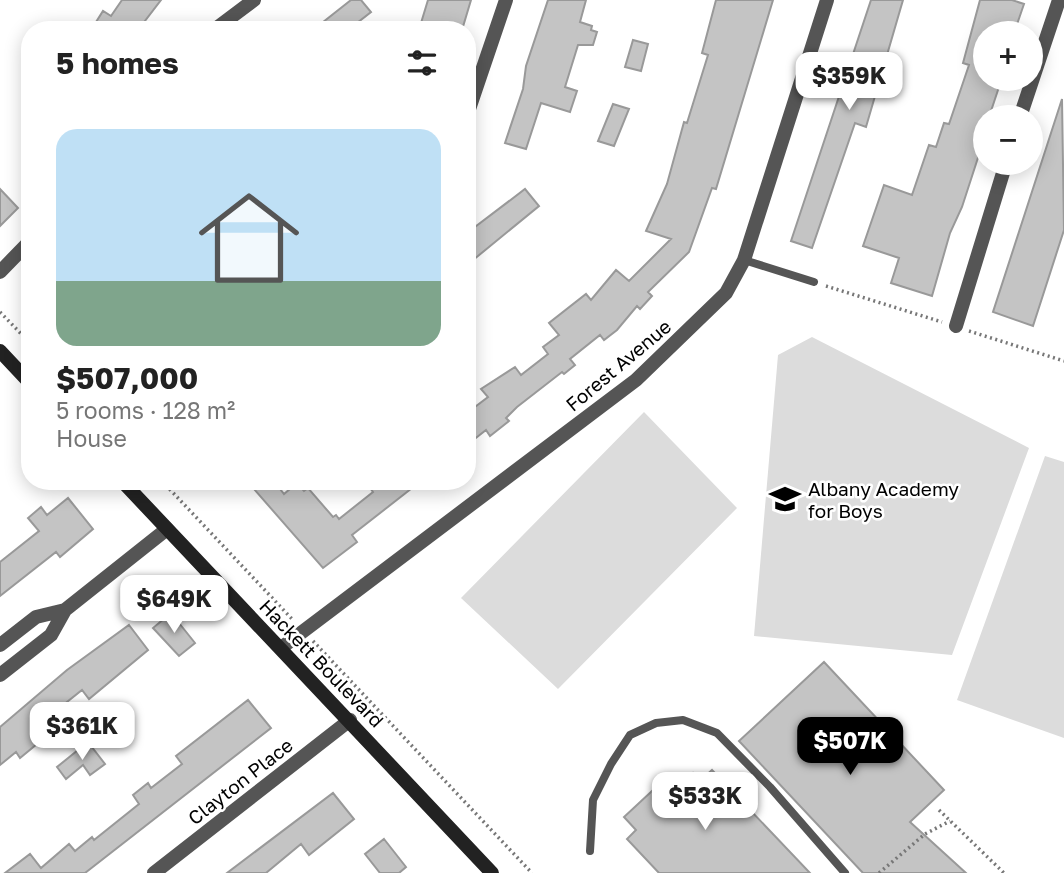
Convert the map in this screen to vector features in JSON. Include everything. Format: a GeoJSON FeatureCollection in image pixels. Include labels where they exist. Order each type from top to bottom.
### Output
{"type":"FeatureCollection","features":[{"type":"Feature","properties":{"kind":"street"},"geometry":{"type":"LineString","coordinates":[[226,21],[254,0]]}},
{"type":"Feature","properties":{"kind":"street"},"geometry":{"type":"LineString","coordinates":[[476,88],[506,0]]}},
{"type":"Feature","properties":{"kind":"street","name":"Forest Avenue"},"geometry":{"type":"LineString","coordinates":[[281,648],[636,380],[726,293],[744,260],[827,0]]}},
{"type":"Feature","properties":{"kind":"street"},"geometry":{"type":"LineString","coordinates":[[1024,105],[1059,0]]}},
{"type":"Feature","properties":{"kind":"street"},"geometry":{"type":"LineString","coordinates":[[956,326],[1002,175]]}},
{"type":"Feature","properties":{"kind":"street"},"geometry":{"type":"LineString","coordinates":[[0,272],[21,251]]}},
{"type":"Feature","properties":{"kind":"street"},"geometry":{"type":"LineString","coordinates":[[0,351],[21,373]]}},
{"type":"Feature","properties":{"kind":"street","name":"Hackett Boulevard"},"geometry":{"type":"LineString","coordinates":[[130,490],[492,873]]}},
{"type":"Feature","properties":{"kind":"street"},"geometry":{"type":"LineString","coordinates":[[0,675],[51,635],[65,610],[167,529]]}},
{"type":"Feature","properties":{"kind":"street"},"geometry":{"type":"LineString","coordinates":[[0,645],[36,617],[65,610]]}},
{"type":"Feature","properties":{"kind":"street","name":"Clayton Place"},"geometry":{"type":"LineString","coordinates":[[154,873],[350,720]]}},
{"type":"Feature","properties":{"kind":"lane"},"geometry":{"type":"LineString","coordinates":[[744,260],[814,282]]}},
{"type":"Feature","properties":{"kind":"lane"},"geometry":{"type":"LineString","coordinates":[[590,851],[593,800],[611,764],[630,735],[656,723],[683,720],[717,733],[771,787],[845,873]]}},
{"type":"Feature","properties":{"kind":"path"},"geometry":{"type":"LineString","coordinates":[[814,282],[1064,360]]}},
{"type":"Feature","properties":{"kind":"path"},"geometry":{"type":"LineString","coordinates":[[0,312],[21,334]]}},
{"type":"Feature","properties":{"kind":"path"},"geometry":{"type":"LineString","coordinates":[[171,490],[531,873]]}},
{"type":"Feature","properties":{"kind":"path"},"geometry":{"type":"LineString","coordinates":[[939,810],[1004,873]]}},
{"type":"Feature","properties":{"kind":"path"},"geometry":{"type":"LineString","coordinates":[[879,873],[925,834],[950,821]]}},
{"type":"Feature","properties":{"kind":"shaded area"},"geometry":{"type":"Polygon","coordinates":[[[812,337],[1029,448],[952,655],[754,636],[778,355],[812,337]]]}},
{"type":"Feature","properties":{"kind":"shaded area"},"geometry":{"type":"Polygon","coordinates":[[[644,412],[737,508],[558,689],[461,598],[644,412]]]}},
{"type":"Feature","properties":{"kind":"shaded area"},"geometry":{"type":"Polygon","coordinates":[[[1045,456],[1064,462],[1064,738],[957,700],[1045,456]]]}},
{"type":"Feature","properties":{"kind":"building"},"geometry":{"type":"Polygon","coordinates":[[[122,0],[161,0],[145,21],[97,21],[103,11],[111,16],[122,0]]]}},
{"type":"Feature","properties":{"kind":"building"},"geometry":{"type":"Polygon","coordinates":[[[351,0],[361,0],[371,12],[360,21],[324,21],[351,0]]]}},
{"type":"Feature","properties":{"kind":"building"},"geometry":{"type":"Polygon","coordinates":[[[428,0],[471,0],[465,21],[422,21],[428,0]]]}},
{"type":"Feature","properties":{"kind":"building"},"geometry":{"type":"Polygon","coordinates":[[[548,0],[586,0],[580,22],[592,26],[591,30],[597,32],[593,45],[578,45],[565,87],[577,91],[570,112],[541,103],[526,149],[505,143],[548,0]]]}},
{"type":"Feature","properties":{"kind":"building"},"geometry":{"type":"Polygon","coordinates":[[[716,0],[773,0],[716,189],[712,188],[689,252],[648,292],[652,296],[640,309],[637,306],[617,330],[604,340],[600,335],[570,359],[575,365],[517,407],[506,418],[509,421],[490,436],[486,430],[476,438],[476,406],[488,397],[481,389],[515,367],[521,375],[548,354],[543,347],[559,335],[549,323],[586,294],[591,300],[616,270],[629,281],[671,239],[646,231],[667,184],[684,122],[687,123],[708,55],[702,53],[716,0]]]}},
{"type":"Feature","properties":{"kind":"building"},"geometry":{"type":"Polygon","coordinates":[[[871,0],[903,0],[866,127],[855,123],[812,248],[791,241],[871,0]]]}},
{"type":"Feature","properties":{"kind":"building"},"geometry":{"type":"Polygon","coordinates":[[[980,0],[1012,0],[1024,4],[1018,21],[974,21],[980,0]]]}},
{"type":"Feature","properties":{"kind":"building"},"geometry":{"type":"Polygon","coordinates":[[[973,26],[973,91],[998,91],[993,105],[973,105],[973,173],[950,233],[932,296],[891,283],[899,258],[863,246],[884,185],[912,195],[929,145],[936,147],[944,123],[949,124],[969,65],[963,63],[973,26]]]}},
{"type":"Feature","properties":{"kind":"building"},"geometry":{"type":"Polygon","coordinates":[[[633,40],[648,44],[641,71],[625,67],[633,40]]]}},
{"type":"Feature","properties":{"kind":"building"},"geometry":{"type":"Polygon","coordinates":[[[1062,99],[1064,230],[1033,326],[993,312],[1037,175],[1043,175],[1043,158],[1062,99]]]}},
{"type":"Feature","properties":{"kind":"building"},"geometry":{"type":"Polygon","coordinates":[[[613,104],[629,109],[614,146],[598,141],[613,104]]]}},
{"type":"Feature","properties":{"kind":"building"},"geometry":{"type":"Polygon","coordinates":[[[0,189],[18,208],[0,226],[0,189]]]}},
{"type":"Feature","properties":{"kind":"building"},"geometry":{"type":"Polygon","coordinates":[[[525,189],[539,206],[476,258],[476,226],[525,189]]]}},
{"type":"Feature","properties":{"kind":"building"},"geometry":{"type":"Polygon","coordinates":[[[255,490],[281,490],[284,494],[289,490],[310,490],[333,517],[336,515],[339,519],[373,492],[372,490],[410,490],[352,535],[357,542],[323,568],[255,490]]]}},
{"type":"Feature","properties":{"kind":"building"},"geometry":{"type":"Polygon","coordinates":[[[68,498],[93,529],[60,557],[56,552],[0,596],[0,562],[39,531],[28,518],[41,507],[47,515],[68,498]]]}},
{"type":"Feature","properties":{"kind":"building"},"geometry":{"type":"Polygon","coordinates":[[[171,613],[195,643],[179,656],[153,628],[171,613]]]}},
{"type":"Feature","properties":{"kind":"building"},"geometry":{"type":"Polygon","coordinates":[[[129,625],[148,650],[89,699],[82,690],[52,714],[60,725],[20,758],[16,752],[0,765],[0,727],[67,670],[129,625]]]}},
{"type":"Feature","properties":{"kind":"building"},"geometry":{"type":"Polygon","coordinates":[[[824,662],[944,790],[910,822],[966,873],[863,873],[739,741],[824,662]]]}},
{"type":"Feature","properties":{"kind":"building"},"geometry":{"type":"Polygon","coordinates":[[[248,700],[271,728],[85,873],[5,873],[30,854],[41,868],[69,844],[75,851],[92,837],[94,840],[139,804],[133,795],[148,783],[151,788],[182,764],[176,756],[248,700]]]}},
{"type":"Feature","properties":{"kind":"building"},"geometry":{"type":"Polygon","coordinates":[[[88,742],[105,764],[90,775],[83,765],[66,779],[57,767],[88,742]]]}},
{"type":"Feature","properties":{"kind":"building"},"geometry":{"type":"Polygon","coordinates":[[[712,770],[810,873],[659,873],[627,839],[636,830],[624,817],[666,778],[676,789],[693,773],[700,781],[712,770]]]}},
{"type":"Feature","properties":{"kind":"building"},"geometry":{"type":"Polygon","coordinates":[[[333,793],[354,819],[309,855],[301,844],[266,873],[227,873],[333,793]]]}},
{"type":"Feature","properties":{"kind":"building"},"geometry":{"type":"Polygon","coordinates":[[[384,839],[406,867],[399,873],[380,873],[365,854],[384,839]]]}},
{"type":"Feature","properties":{"kind":"place","name":"Albany Academy for Boys"},"geometry":{"type":"Point","coordinates":[785,499]}}]}
